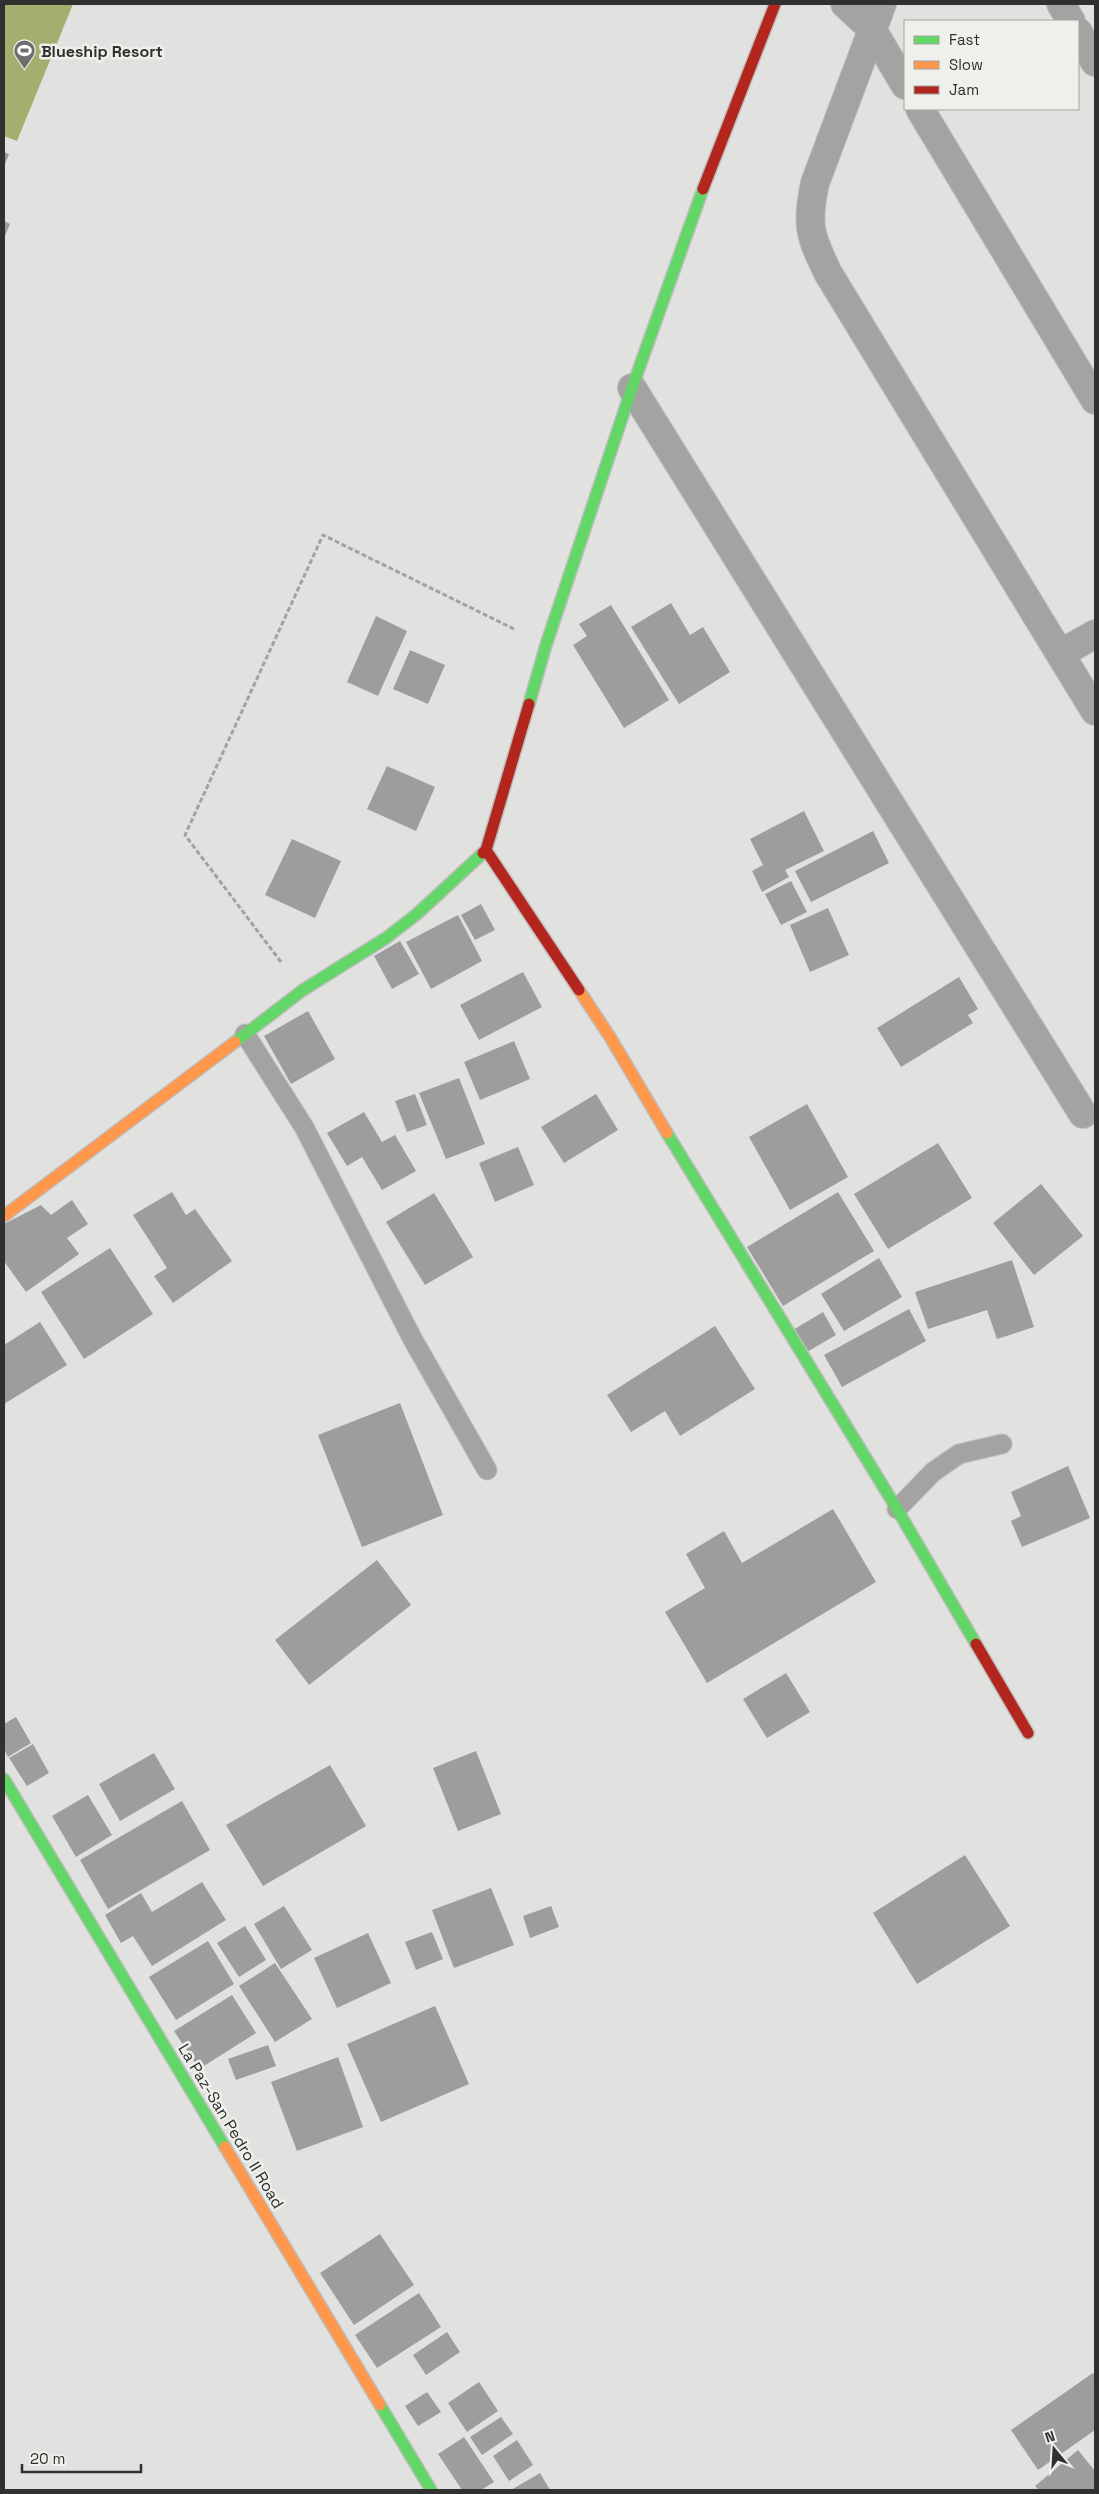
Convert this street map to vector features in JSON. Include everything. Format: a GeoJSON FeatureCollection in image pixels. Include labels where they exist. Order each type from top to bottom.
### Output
{"type":"FeatureCollection","features":[{"type":"Feature","properties":{"kind":"street"},"geometry":{"type":"LineString","coordinates":[[4,1216],[303,990],[386,938],[409,920],[486,850],[546,645],[632,388],[684,238],[775,4]]}},
{"type":"Feature","properties":{"kind":"street"},"geometry":{"type":"LineString","coordinates":[[845,4],[872,29],[904,82]]}},
{"type":"Feature","properties":{"kind":"street"},"geometry":{"type":"LineString","coordinates":[[882,4],[815,183],[810,208],[812,239],[828,273],[1095,711]]}},
{"type":"Feature","properties":{"kind":"street"},"geometry":{"type":"LineString","coordinates":[[1061,4],[1070,20]]}},
{"type":"Feature","properties":{"kind":"street"},"geometry":{"type":"LineString","coordinates":[[1079,34],[1095,62]]}},
{"type":"Feature","properties":{"kind":"street"},"geometry":{"type":"LineString","coordinates":[[921,110],[1095,400]]}},
{"type":"Feature","properties":{"kind":"street"},"geometry":{"type":"LineString","coordinates":[[632,388],[1083,1114]]}},
{"type":"Feature","properties":{"kind":"street"},"geometry":{"type":"LineString","coordinates":[[1060,654],[1095,634]]}},
{"type":"Feature","properties":{"kind":"street"},"geometry":{"type":"LineString","coordinates":[[486,850],[610,1036],[716,1215],[897,1509],[1028,1733]]}},
{"type":"Feature","properties":{"kind":"street","name":"La Paz-San Pedro II Road"},"geometry":{"type":"LineString","coordinates":[[4,1779],[431,2490]]}},
{"type":"Feature","properties":{"kind":"lane"},"geometry":{"type":"LineString","coordinates":[[245,1034],[313,1144],[412,1338],[487,1470]]}},
{"type":"Feature","properties":{"kind":"lane"},"geometry":{"type":"LineString","coordinates":[[897,1509],[933,1472],[959,1454],[1002,1444]]}},
{"type":"Feature","properties":{"kind":"path"},"geometry":{"type":"LineString","coordinates":[[303,990],[185,835],[323,534],[546,645]]}},
{"type":"Feature","properties":{"kind":"shaded area","name":"Blueship Resort"},"geometry":{"type":"Polygon","coordinates":[[[4,4],[73,4],[17,141],[4,136],[4,4]]]}},
{"type":"Feature","properties":{"kind":"building"},"geometry":{"type":"Polygon","coordinates":[[[4,152],[9,154],[4,167],[4,152]]]}},
{"type":"Feature","properties":{"kind":"building"},"geometry":{"type":"Polygon","coordinates":[[[4,221],[10,224],[4,238],[4,221]]]}},
{"type":"Feature","properties":{"kind":"building"},"geometry":{"type":"Polygon","coordinates":[[[671,603],[690,635],[703,627],[730,672],[679,704],[631,627],[671,603]]]}},
{"type":"Feature","properties":{"kind":"building"},"geometry":{"type":"Polygon","coordinates":[[[611,605],[669,700],[624,728],[573,645],[587,636],[579,624],[611,605]]]}},
{"type":"Feature","properties":{"kind":"building"},"geometry":{"type":"Polygon","coordinates":[[[376,616],[407,631],[378,696],[347,682],[376,616]]]}},
{"type":"Feature","properties":{"kind":"building"},"geometry":{"type":"Polygon","coordinates":[[[410,650],[445,665],[428,704],[393,689],[410,650]]]}},
{"type":"Feature","properties":{"kind":"building"},"geometry":{"type":"Polygon","coordinates":[[[387,766],[435,787],[416,831],[367,809],[387,766]]]}},
{"type":"Feature","properties":{"kind":"building"},"geometry":{"type":"Polygon","coordinates":[[[804,811],[824,851],[785,870],[789,877],[762,892],[752,871],[763,865],[750,839],[804,811]]]}},
{"type":"Feature","properties":{"kind":"building"},"geometry":{"type":"Polygon","coordinates":[[[873,831],[889,863],[811,902],[795,871],[873,831]]]}},
{"type":"Feature","properties":{"kind":"building"},"geometry":{"type":"Polygon","coordinates":[[[292,839],[341,861],[315,918],[265,895],[292,839]]]}},
{"type":"Feature","properties":{"kind":"building"},"geometry":{"type":"Polygon","coordinates":[[[791,881],[807,912],[781,925],[765,894],[791,881]]]}},
{"type":"Feature","properties":{"kind":"building"},"geometry":{"type":"Polygon","coordinates":[[[481,904],[495,930],[475,940],[461,915],[481,904]]]}},
{"type":"Feature","properties":{"kind":"building"},"geometry":{"type":"Polygon","coordinates":[[[828,908],[849,955],[810,972],[790,925],[828,908]]]}},
{"type":"Feature","properties":{"kind":"building"},"geometry":{"type":"Polygon","coordinates":[[[458,915],[482,961],[431,989],[406,942],[458,915]]]}},
{"type":"Feature","properties":{"kind":"building"},"geometry":{"type":"Polygon","coordinates":[[[400,941],[419,974],[392,989],[374,956],[400,941]]]}},
{"type":"Feature","properties":{"kind":"building"},"geometry":{"type":"Polygon","coordinates":[[[523,972],[542,1007],[479,1040],[460,1005],[523,972]]]}},
{"type":"Feature","properties":{"kind":"building"},"geometry":{"type":"Polygon","coordinates":[[[959,977],[978,1009],[968,1015],[973,1023],[901,1067],[877,1028],[959,977]]]}},
{"type":"Feature","properties":{"kind":"building"},"geometry":{"type":"Polygon","coordinates":[[[308,1011],[335,1059],[291,1084],[264,1036],[308,1011]]]}},
{"type":"Feature","properties":{"kind":"building"},"geometry":{"type":"Polygon","coordinates":[[[514,1041],[530,1079],[480,1100],[464,1062],[514,1041]]]}},
{"type":"Feature","properties":{"kind":"building"},"geometry":{"type":"Polygon","coordinates":[[[459,1078],[485,1144],[446,1159],[419,1093],[459,1078]]]}},
{"type":"Feature","properties":{"kind":"building"},"geometry":{"type":"Polygon","coordinates":[[[415,1094],[427,1125],[407,1132],[395,1101],[415,1094]]]}},
{"type":"Feature","properties":{"kind":"building"},"geometry":{"type":"Polygon","coordinates":[[[596,1094],[618,1130],[564,1163],[541,1127],[596,1094]]]}},
{"type":"Feature","properties":{"kind":"building"},"geometry":{"type":"Polygon","coordinates":[[[807,1104],[848,1177],[790,1210],[749,1137],[807,1104]]]}},
{"type":"Feature","properties":{"kind":"building"},"geometry":{"type":"Polygon","coordinates":[[[364,1112],[382,1142],[395,1135],[416,1171],[382,1190],[362,1157],[347,1166],[327,1133],[364,1112]]]}},
{"type":"Feature","properties":{"kind":"building"},"geometry":{"type":"Polygon","coordinates":[[[938,1143],[972,1198],[888,1249],[854,1194],[938,1143]]]}},
{"type":"Feature","properties":{"kind":"building"},"geometry":{"type":"Polygon","coordinates":[[[518,1147],[534,1185],[495,1202],[479,1163],[518,1147]]]}},
{"type":"Feature","properties":{"kind":"building"},"geometry":{"type":"Polygon","coordinates":[[[1041,1184],[1083,1236],[1034,1275],[993,1223],[1041,1184]]]}},
{"type":"Feature","properties":{"kind":"building"},"geometry":{"type":"Polygon","coordinates":[[[172,1192],[186,1215],[195,1209],[232,1261],[173,1303],[154,1276],[167,1268],[133,1215],[172,1192]]]}},
{"type":"Feature","properties":{"kind":"building"},"geometry":{"type":"Polygon","coordinates":[[[838,1192],[874,1251],[783,1306],[747,1247],[838,1192]]]}},
{"type":"Feature","properties":{"kind":"building"},"geometry":{"type":"Polygon","coordinates":[[[434,1193],[473,1257],[425,1285],[386,1222],[434,1193]]]}},
{"type":"Feature","properties":{"kind":"building"},"geometry":{"type":"Polygon","coordinates":[[[72,1200],[88,1224],[67,1238],[79,1254],[26,1292],[4,1261],[4,1224],[41,1205],[51,1215],[72,1200]]]}},
{"type":"Feature","properties":{"kind":"building"},"geometry":{"type":"Polygon","coordinates":[[[110,1248],[153,1314],[84,1359],[41,1292],[110,1248]]]}},
{"type":"Feature","properties":{"kind":"building"},"geometry":{"type":"Polygon","coordinates":[[[879,1258],[902,1297],[844,1331],[821,1294],[879,1258]]]}},
{"type":"Feature","properties":{"kind":"building"},"geometry":{"type":"Polygon","coordinates":[[[1012,1260],[1034,1327],[997,1339],[987,1310],[928,1329],[915,1292],[1012,1260]]]}},
{"type":"Feature","properties":{"kind":"building"},"geometry":{"type":"Polygon","coordinates":[[[909,1309],[926,1341],[842,1387],[824,1355],[909,1309]]]}},
{"type":"Feature","properties":{"kind":"building"},"geometry":{"type":"Polygon","coordinates":[[[823,1312],[836,1335],[807,1352],[793,1330],[823,1312]]]}},
{"type":"Feature","properties":{"kind":"building"},"geometry":{"type":"Polygon","coordinates":[[[40,1322],[67,1365],[4,1404],[4,1345],[40,1322]]]}},
{"type":"Feature","properties":{"kind":"building"},"geometry":{"type":"Polygon","coordinates":[[[715,1326],[755,1389],[680,1436],[665,1411],[631,1432],[607,1395],[715,1326]]]}},
{"type":"Feature","properties":{"kind":"building"},"geometry":{"type":"Polygon","coordinates":[[[400,1403],[443,1515],[362,1547],[318,1435],[400,1403]]]}},
{"type":"Feature","properties":{"kind":"building"},"geometry":{"type":"Polygon","coordinates":[[[1068,1466],[1090,1518],[1022,1547],[1011,1521],[1021,1516],[1011,1492],[1068,1466]]]}},
{"type":"Feature","properties":{"kind":"building"},"geometry":{"type":"Polygon","coordinates":[[[833,1509],[876,1582],[707,1683],[665,1612],[705,1588],[686,1554],[724,1531],[742,1563],[833,1509]]]}},
{"type":"Feature","properties":{"kind":"building"},"geometry":{"type":"Polygon","coordinates":[[[377,1560],[411,1605],[309,1685],[275,1640],[377,1560]]]}},
{"type":"Feature","properties":{"kind":"building"},"geometry":{"type":"Polygon","coordinates":[[[786,1673],[810,1712],[767,1738],[743,1699],[786,1673]]]}},
{"type":"Feature","properties":{"kind":"building"},"geometry":{"type":"Polygon","coordinates":[[[16,1717],[31,1743],[8,1757],[4,1749],[4,1724],[16,1717]]]}},
{"type":"Feature","properties":{"kind":"building"},"geometry":{"type":"Polygon","coordinates":[[[33,1744],[49,1773],[27,1786],[9,1758],[33,1744]]]}},
{"type":"Feature","properties":{"kind":"building"},"geometry":{"type":"Polygon","coordinates":[[[476,1751],[501,1814],[458,1831],[433,1768],[476,1751]]]}},
{"type":"Feature","properties":{"kind":"building"},"geometry":{"type":"Polygon","coordinates":[[[154,1753],[175,1789],[120,1821],[99,1784],[154,1753]]]}},
{"type":"Feature","properties":{"kind":"building"},"geometry":{"type":"Polygon","coordinates":[[[330,1765],[366,1826],[263,1886],[226,1825],[330,1765]]]}},
{"type":"Feature","properties":{"kind":"building"},"geometry":{"type":"Polygon","coordinates":[[[88,1795],[112,1835],[76,1857],[52,1816],[88,1795]]]}},
{"type":"Feature","properties":{"kind":"building"},"geometry":{"type":"Polygon","coordinates":[[[182,1801],[210,1850],[108,1909],[80,1860],[182,1801]]]}},
{"type":"Feature","properties":{"kind":"building"},"geometry":{"type":"Polygon","coordinates":[[[965,1855],[1010,1926],[917,1984],[873,1913],[965,1855]]]}},
{"type":"Feature","properties":{"kind":"building"},"geometry":{"type":"Polygon","coordinates":[[[202,1882],[226,1920],[152,1966],[133,1936],[121,1943],[105,1915],[141,1893],[152,1912],[202,1882]]]}},
{"type":"Feature","properties":{"kind":"building"},"geometry":{"type":"Polygon","coordinates":[[[491,1888],[514,1945],[454,1968],[432,1910],[491,1888]]]}},
{"type":"Feature","properties":{"kind":"building"},"geometry":{"type":"Polygon","coordinates":[[[284,1906],[312,1950],[281,1969],[254,1924],[284,1906]]]}},
{"type":"Feature","properties":{"kind":"building"},"geometry":{"type":"Polygon","coordinates":[[[551,1906],[559,1927],[530,1938],[523,1916],[551,1906]]]}},
{"type":"Feature","properties":{"kind":"building"},"geometry":{"type":"Polygon","coordinates":[[[245,1926],[266,1960],[239,1977],[217,1943],[245,1926]]]}},
{"type":"Feature","properties":{"kind":"building"},"geometry":{"type":"Polygon","coordinates":[[[432,1932],[443,1959],[416,1970],[405,1942],[432,1932]]]}},
{"type":"Feature","properties":{"kind":"building"},"geometry":{"type":"Polygon","coordinates":[[[368,1933],[391,1983],[337,2008],[314,1958],[368,1933]]]}},
{"type":"Feature","properties":{"kind":"building"},"geometry":{"type":"Polygon","coordinates":[[[208,1941],[234,1984],[176,2020],[149,1977],[208,1941]]]}},
{"type":"Feature","properties":{"kind":"building"},"geometry":{"type":"Polygon","coordinates":[[[275,1963],[312,2019],[275,2042],[239,1986],[275,1963]]]}},
{"type":"Feature","properties":{"kind":"building"},"geometry":{"type":"Polygon","coordinates":[[[232,1995],[256,2033],[199,2069],[174,2031],[232,1995]]]}},
{"type":"Feature","properties":{"kind":"building"},"geometry":{"type":"Polygon","coordinates":[[[435,2006],[469,2084],[381,2122],[347,2044],[435,2006]]]}},
{"type":"Feature","properties":{"kind":"building"},"geometry":{"type":"Polygon","coordinates":[[[268,2045],[276,2066],[236,2080],[228,2059],[268,2045]]]}},
{"type":"Feature","properties":{"kind":"building"},"geometry":{"type":"Polygon","coordinates":[[[338,2057],[363,2127],[297,2151],[271,2082],[338,2057]]]}},
{"type":"Feature","properties":{"kind":"building"},"geometry":{"type":"Polygon","coordinates":[[[380,2234],[414,2285],[354,2325],[320,2273],[380,2234]]]}},
{"type":"Feature","properties":{"kind":"building"},"geometry":{"type":"Polygon","coordinates":[[[419,2293],[441,2327],[377,2368],[355,2335],[419,2293]]]}},
{"type":"Feature","properties":{"kind":"building"},"geometry":{"type":"Polygon","coordinates":[[[447,2332],[460,2352],[426,2375],[413,2355],[447,2332]]]}},
{"type":"Feature","properties":{"kind":"building"},"geometry":{"type":"Polygon","coordinates":[[[1093,2373],[1095,2376],[1095,2430],[1038,2470],[1011,2430],[1093,2373]]]}},
{"type":"Feature","properties":{"kind":"building"},"geometry":{"type":"Polygon","coordinates":[[[479,2382],[498,2411],[467,2432],[448,2403],[479,2382]]]}},
{"type":"Feature","properties":{"kind":"building"},"geometry":{"type":"Polygon","coordinates":[[[427,2392],[441,2412],[418,2426],[405,2406],[427,2392]]]}},
{"type":"Feature","properties":{"kind":"building"},"geometry":{"type":"Polygon","coordinates":[[[501,2417],[513,2434],[482,2455],[470,2437],[501,2417]]]}},
{"type":"Feature","properties":{"kind":"building"},"geometry":{"type":"Polygon","coordinates":[[[464,2437],[494,2482],[481,2490],[462,2490],[438,2454],[464,2437]]]}},
{"type":"Feature","properties":{"kind":"building"},"geometry":{"type":"Polygon","coordinates":[[[517,2440],[533,2465],[509,2481],[493,2456],[517,2440]]]}},
{"type":"Feature","properties":{"kind":"building"},"geometry":{"type":"Polygon","coordinates":[[[1078,2450],[1095,2471],[1095,2490],[1039,2490],[1035,2486],[1078,2450]]]}},
{"type":"Feature","properties":{"kind":"building"},"geometry":{"type":"Polygon","coordinates":[[[540,2473],[550,2490],[511,2490],[540,2473]]]}},
{"type":"Feature","properties":{"kind":"traffic: fast"},"geometry":{"type":"LineString","coordinates":[[529,704],[546,645],[632,388],[703,189]]}},
{"type":"Feature","properties":{"kind":"traffic: fast"},"geometry":{"type":"LineString","coordinates":[[235,1042],[303,990],[386,938],[417,914],[483,853]]}},
{"type":"Feature","properties":{"kind":"traffic: fast"},"geometry":{"type":"LineString","coordinates":[[667,1133],[897,1509],[976,1644]]}},
{"type":"Feature","properties":{"kind":"traffic: fast"},"geometry":{"type":"LineString","coordinates":[[4,1779],[225,2147]]}},
{"type":"Feature","properties":{"kind":"traffic: fast"},"geometry":{"type":"LineString","coordinates":[[380,2405],[431,2490]]}},
{"type":"Feature","properties":{"kind":"traffic: slow"},"geometry":{"type":"LineString","coordinates":[[579,990],[610,1037],[667,1133]]}},
{"type":"Feature","properties":{"kind":"traffic: slow"},"geometry":{"type":"LineString","coordinates":[[4,1216],[235,1042]]}},
{"type":"Feature","properties":{"kind":"traffic: slow"},"geometry":{"type":"LineString","coordinates":[[225,2147],[380,2405]]}},
{"type":"Feature","properties":{"kind":"traffic: jam"},"geometry":{"type":"LineString","coordinates":[[703,189],[775,4]]}},
{"type":"Feature","properties":{"kind":"traffic: jam"},"geometry":{"type":"LineString","coordinates":[[483,853],[486,850],[529,704]]}},
{"type":"Feature","properties":{"kind":"traffic: jam"},"geometry":{"type":"LineString","coordinates":[[486,850],[579,990]]}},
{"type":"Feature","properties":{"kind":"traffic: jam"},"geometry":{"type":"LineString","coordinates":[[976,1644],[1028,1733]]}},
{"type":"Feature","properties":{"kind":"place","name":"Blueship Resort"},"geometry":{"type":"Point","coordinates":[25,70]}}]}
